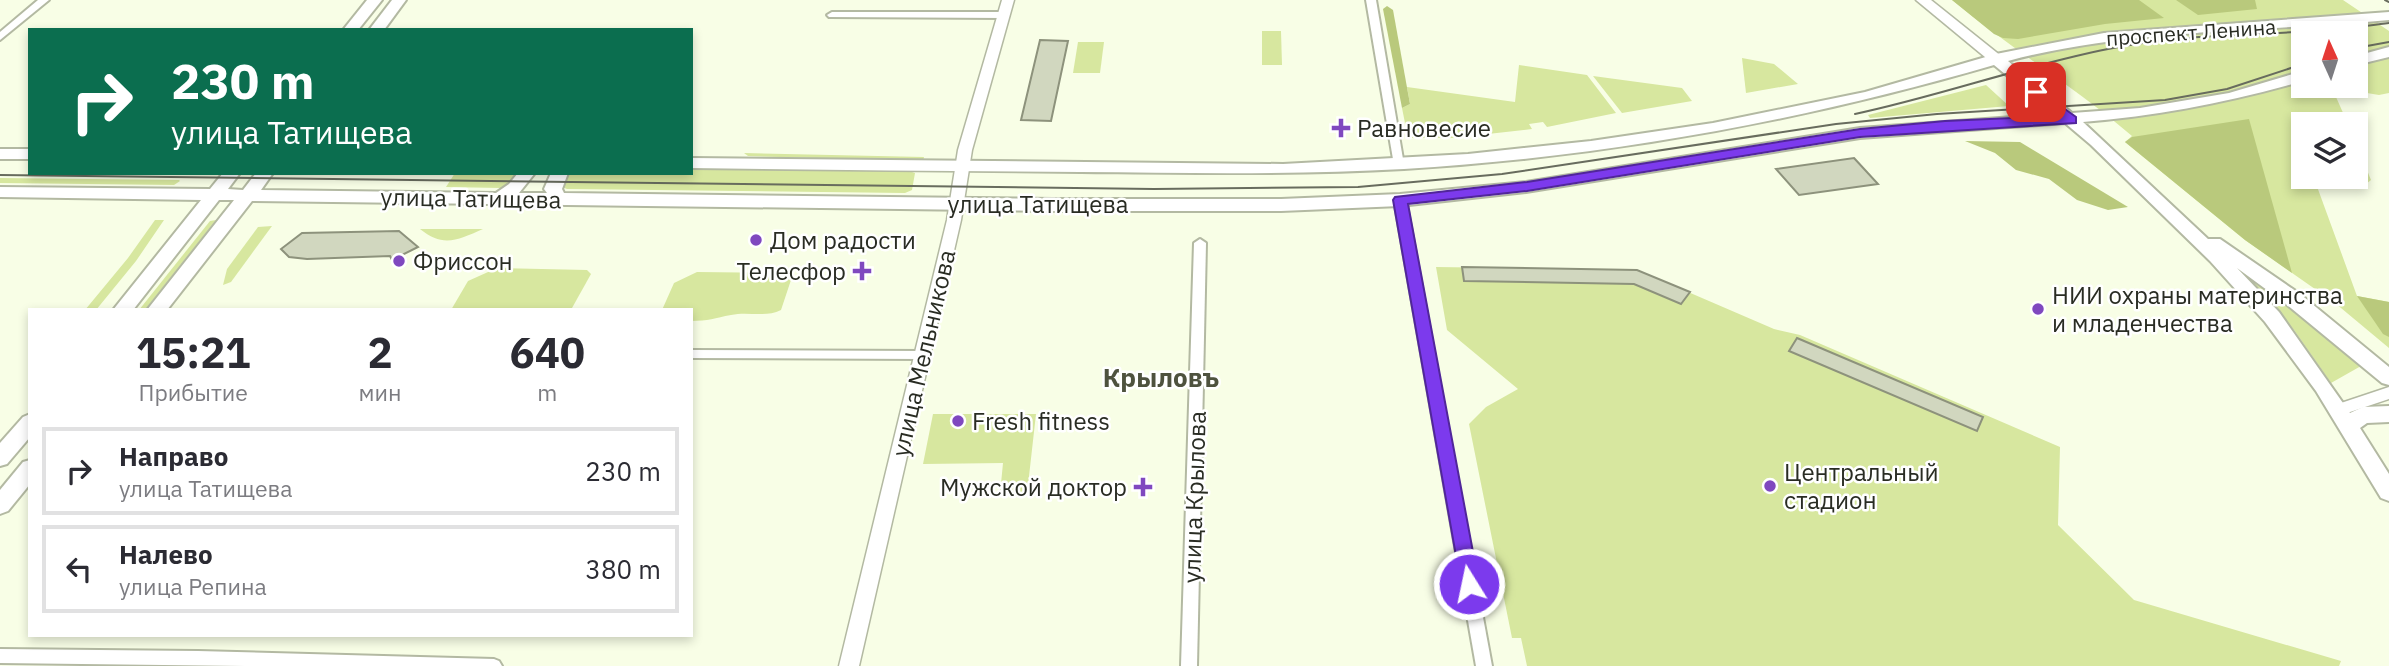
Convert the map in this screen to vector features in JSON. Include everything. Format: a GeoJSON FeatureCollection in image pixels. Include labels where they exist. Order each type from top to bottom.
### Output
{"type":"FeatureCollection","features":[{"type":"Feature","properties":{"kind":"main road"},"geometry":{"type":"LineString","coordinates":[[353,28],[374,0]]}},
{"type":"Feature","properties":{"kind":"main road"},"geometry":{"type":"LineString","coordinates":[[378,28],[399,0]]}},
{"type":"Feature","properties":{"kind":"main road"},"geometry":{"type":"LineString","coordinates":[[1923,0],[2097,141],[2216,257],[2272,317],[2343,418],[2389,492]]}},
{"type":"Feature","properties":{"kind":"main road"},"geometry":{"type":"LineString","coordinates":[[2376,0],[2389,9]]}},
{"type":"Feature","properties":{"kind":"main road","name":"проспект Ленина"},"geometry":{"type":"LineString","coordinates":[[1399,165],[1578,149],[1681,133],[1897,89],[1996,59],[2107,37],[2389,16]]}},
{"type":"Feature","properties":{"kind":"main road"},"geometry":{"type":"LineString","coordinates":[[2368,57],[2389,51]]}},
{"type":"Feature","properties":{"kind":"main road"},"geometry":{"type":"LineString","coordinates":[[2071,120],[2200,103],[2291,80]]}},
{"type":"Feature","properties":{"kind":"main road","name":"улица Татищева"},"geometry":{"type":"LineString","coordinates":[[0,192],[957,204],[1281,205],[1400,200],[1527,187],[1860,133],[1945,125],[2071,120]]}},
{"type":"Feature","properties":{"kind":"main road"},"geometry":{"type":"LineString","coordinates":[[0,154],[28,154]]}},
{"type":"Feature","properties":{"kind":"main road","name":"улица Татищева"},"geometry":{"type":"LineString","coordinates":[[693,163],[1283,169],[1399,165]]}},
{"type":"Feature","properties":{"kind":"main road"},"geometry":{"type":"LineString","coordinates":[[1281,205],[1294,189],[1283,169]]}},
{"type":"Feature","properties":{"kind":"main road"},"geometry":{"type":"LineString","coordinates":[[124,308],[230,175]]}},
{"type":"Feature","properties":{"kind":"main road"},"geometry":{"type":"LineString","coordinates":[[158,308],[263,175]]}},
{"type":"Feature","properties":{"kind":"main road"},"geometry":{"type":"LineString","coordinates":[[500,198],[515,188],[525,175]]}},
{"type":"Feature","properties":{"kind":"main road"},"geometry":{"type":"LineString","coordinates":[[558,199],[553,188],[559,175]]}},
{"type":"Feature","properties":{"kind":"main road"},"geometry":{"type":"LineString","coordinates":[[2157,201],[2293,299],[2389,378]]}},
{"type":"Feature","properties":{"kind":"main road"},"geometry":{"type":"LineString","coordinates":[[2343,418],[2389,414]]}},
{"type":"Feature","properties":{"kind":"main road"},"geometry":{"type":"LineString","coordinates":[[0,458],[28,424]]}},
{"type":"Feature","properties":{"kind":"main road"},"geometry":{"type":"LineString","coordinates":[[0,505],[28,470]]}},
{"type":"Feature","properties":{"kind":"street"},"geometry":{"type":"LineString","coordinates":[[0,37],[44,0]]}},
{"type":"Feature","properties":{"kind":"street","name":"улица Мельникова"},"geometry":{"type":"LineString","coordinates":[[849,666],[957,204],[965,150],[1008,0]]}},
{"type":"Feature","properties":{"kind":"street"},"geometry":{"type":"LineString","coordinates":[[1371,0],[1399,165]]}},
{"type":"Feature","properties":{"kind":"street"},"geometry":{"type":"LineString","coordinates":[[832,15],[1003,15]]}},
{"type":"Feature","properties":{"kind":"street"},"geometry":{"type":"LineString","coordinates":[[1400,200],[1484,666]]}},
{"type":"Feature","properties":{"kind":"street","name":"улица Крылова"},"geometry":{"type":"LineString","coordinates":[[1189,666],[1200,243]]}},
{"type":"Feature","properties":{"kind":"street"},"geometry":{"type":"LineString","coordinates":[[693,354],[922,355]]}},
{"type":"Feature","properties":{"kind":"street"},"geometry":{"type":"LineString","coordinates":[[2343,418],[2389,393]]}},
{"type":"Feature","properties":{"kind":"street"},"geometry":{"type":"LineString","coordinates":[[0,656],[198,657],[494,666]]}},
{"type":"Feature","properties":{"kind":"green space"},"geometry":{"type":"Polygon","coordinates":[[[1952,0],[2343,0],[2389,31],[2389,93],[2379,95],[2368,93],[2368,21],[2291,21],[2291,98],[2336,98],[2343,112],[2291,112],[2291,189],[2318,189],[2357,296],[2389,302],[2389,348],[2335,303],[2245,240],[2125,142],[2132,136],[1952,0]]]}},
{"type":"Feature","properties":{"kind":"green space"},"geometry":{"type":"Polygon","coordinates":[[[1952,0],[2139,0],[2164,18],[2105,24],[2018,39],[2003,38],[1994,34],[1952,0]]]}},
{"type":"Feature","properties":{"kind":"green space"},"geometry":{"type":"Polygon","coordinates":[[[2176,0],[2255,0],[2257,9],[2198,15],[2176,0]]]}},
{"type":"Feature","properties":{"kind":"green space"},"geometry":{"type":"Polygon","coordinates":[[[1387,6],[1393,10],[1410,104],[1402,108],[1383,9],[1387,6]]]}},
{"type":"Feature","properties":{"kind":"green space"},"geometry":{"type":"Polygon","coordinates":[[[1262,31],[1281,31],[1282,65],[1262,65],[1262,31]]]}},
{"type":"Feature","properties":{"kind":"green space"},"geometry":{"type":"Polygon","coordinates":[[[1078,42],[1104,42],[1100,73],[1073,73],[1078,42]]]}},
{"type":"Feature","properties":{"kind":"green space"},"geometry":{"type":"Polygon","coordinates":[[[1742,58],[1774,64],[1798,84],[1746,93],[1742,58]]]}},
{"type":"Feature","properties":{"kind":"green space"},"geometry":{"type":"Polygon","coordinates":[[[1519,65],[1587,75],[1616,113],[1547,127],[1543,122],[1529,124],[1532,129],[1452,138],[1408,138],[1402,108],[1410,104],[1407,87],[1515,102],[1519,65]]]}},
{"type":"Feature","properties":{"kind":"green space"},"geometry":{"type":"Polygon","coordinates":[[[1593,76],[1682,88],[1692,101],[1622,113],[1593,76]]]}},
{"type":"Feature","properties":{"kind":"green space"},"geometry":{"type":"Polygon","coordinates":[[[1986,85],[2009,106],[1870,118],[1868,115],[1986,85]]]}},
{"type":"Feature","properties":{"kind":"green space"},"geometry":{"type":"Polygon","coordinates":[[[2249,119],[2292,273],[2245,240],[2125,142],[2132,137],[2249,119]]]}},
{"type":"Feature","properties":{"kind":"green space"},"geometry":{"type":"Polygon","coordinates":[[[1965,141],[2020,142],[2128,207],[2108,210],[2077,200],[2049,179],[2016,170],[1995,153],[1965,141]]]}},
{"type":"Feature","properties":{"kind":"green space"},"geometry":{"type":"Polygon","coordinates":[[[744,153],[924,157],[923,161],[748,156],[744,153]]]}},
{"type":"Feature","properties":{"kind":"green space"},"geometry":{"type":"Polygon","coordinates":[[[693,168],[915,173],[912,190],[905,193],[562,187],[565,175],[693,175],[693,168]]]}},
{"type":"Feature","properties":{"kind":"green space"},"geometry":{"type":"Polygon","coordinates":[[[454,175],[518,175],[508,186],[501,188],[446,187],[454,175]]]}},
{"type":"Feature","properties":{"kind":"green space"},"geometry":{"type":"Polygon","coordinates":[[[0,178],[180,181],[174,185],[0,183],[0,178]]]}},
{"type":"Feature","properties":{"kind":"green space"},"geometry":{"type":"Polygon","coordinates":[[[155,220],[164,220],[136,261],[98,308],[87,308],[155,220]]]}},
{"type":"Feature","properties":{"kind":"green space"},"geometry":{"type":"Polygon","coordinates":[[[216,220],[147,308],[141,308],[210,221],[216,220]]]}},
{"type":"Feature","properties":{"kind":"green space"},"geometry":{"type":"Polygon","coordinates":[[[272,226],[231,282],[223,285],[227,269],[258,227],[272,226]]]}},
{"type":"Feature","properties":{"kind":"green space"},"geometry":{"type":"Polygon","coordinates":[[[420,229],[483,229],[466,236],[443,240],[436,239],[420,229]]]}},
{"type":"Feature","properties":{"kind":"green space","name":"Центральный стадион"},"geometry":{"type":"Polygon","coordinates":[[[1436,267],[1637,270],[1774,329],[1800,335],[2060,447],[2058,525],[2134,600],[2341,661],[2339,666],[1527,666],[1521,638],[1512,638],[1469,424],[1486,407],[1518,389],[1447,330],[1436,267]]]}},
{"type":"Feature","properties":{"kind":"green space"},"geometry":{"type":"Polygon","coordinates":[[[497,268],[587,270],[591,274],[572,308],[452,308],[468,281],[497,268]]]}},
{"type":"Feature","properties":{"kind":"green space"},"geometry":{"type":"Polygon","coordinates":[[[697,272],[786,273],[792,277],[781,310],[693,321],[693,308],[663,308],[674,283],[697,272]]]}},
{"type":"Feature","properties":{"kind":"green space"},"geometry":{"type":"Polygon","coordinates":[[[2244,274],[2302,314],[2361,366],[2331,383],[2294,330],[2244,274]]]}},
{"type":"Feature","properties":{"kind":"green space"},"geometry":{"type":"Polygon","coordinates":[[[2357,296],[2389,302],[2389,337],[2383,334],[2357,296]]]}},
{"type":"Feature","properties":{"kind":"green space"},"geometry":{"type":"Polygon","coordinates":[[[933,414],[1036,414],[1027,494],[1000,494],[1003,463],[923,464],[933,414]]]}},
{"type":"Feature","properties":{"kind":"building"},"geometry":{"type":"Polygon","coordinates":[[[1040,40],[1068,41],[1051,121],[1021,120],[1040,40]]]}},
{"type":"Feature","properties":{"kind":"building"},"geometry":{"type":"Polygon","coordinates":[[[1854,158],[1878,184],[1799,195],[1776,169],[1854,158]]]}},
{"type":"Feature","properties":{"kind":"building"},"geometry":{"type":"Polygon","coordinates":[[[399,231],[418,247],[392,260],[390,256],[307,259],[289,257],[281,249],[302,233],[399,231]]]}},
{"type":"Feature","properties":{"kind":"building"},"geometry":{"type":"Polygon","coordinates":[[[1462,267],[1637,270],[1690,292],[1681,304],[1634,284],[1464,281],[1462,267]]]}},
{"type":"Feature","properties":{"kind":"building"},"geometry":{"type":"Polygon","coordinates":[[[1797,338],[1983,417],[1977,431],[1789,351],[1797,338]]]}},
{"type":"Feature","properties":{"kind":"tram line"},"geometry":{"type":"LineString","coordinates":[[2385,0],[2389,2]]}},
{"type":"Feature","properties":{"kind":"tram line"},"geometry":{"type":"LineString","coordinates":[[1855,114],[2044,64],[2134,44],[2211,36],[2334,30],[2389,23]]}},
{"type":"Feature","properties":{"kind":"tram line"},"geometry":{"type":"LineString","coordinates":[[2368,46],[2389,42]]}},
{"type":"Feature","properties":{"kind":"tram line"},"geometry":{"type":"LineString","coordinates":[[0,175],[1154,189],[1358,187],[1502,174],[1836,124],[1937,114],[2165,100],[2227,89],[2291,68]]}},
{"type":"Feature","properties":{"kind":"place","name":"Равновесие"},"geometry":{"type":"Point","coordinates":[1341,128]}},
{"type":"Feature","properties":{"kind":"place","name":"Дом радости"},"geometry":{"type":"Point","coordinates":[756,240]}},
{"type":"Feature","properties":{"kind":"place","name":"Фриссон"},"geometry":{"type":"Point","coordinates":[399,261]}},
{"type":"Feature","properties":{"kind":"place","name":"Телесфор"},"geometry":{"type":"Point","coordinates":[862,271]}},
{"type":"Feature","properties":{"kind":"place","name":"НИИ охраны материнства и младенчества"},"geometry":{"type":"Point","coordinates":[2038,309]}},
{"type":"Feature","properties":{"kind":"place","name":"Fresh fitness"},"geometry":{"type":"Point","coordinates":[958,421]}},
{"type":"Feature","properties":{"kind":"place","name":"Центральный стадион"},"geometry":{"type":"Point","coordinates":[1770,486]}},
{"type":"Feature","properties":{"kind":"place","name":"Мужской доктор"},"geometry":{"type":"Point","coordinates":[1143,487]}},
{"type":"Feature","properties":{"kind":"district","name":"Крыловъ"},"geometry":{"type":"Point","coordinates":[1161,377]}},
{"type":"Feature","properties":{"kind":"route"},"geometry":{"type":"LineString","coordinates":[[1469,584],[1400,200],[1527,187],[1860,133],[1945,125],[2071,120],[2036,92]]}}]}
